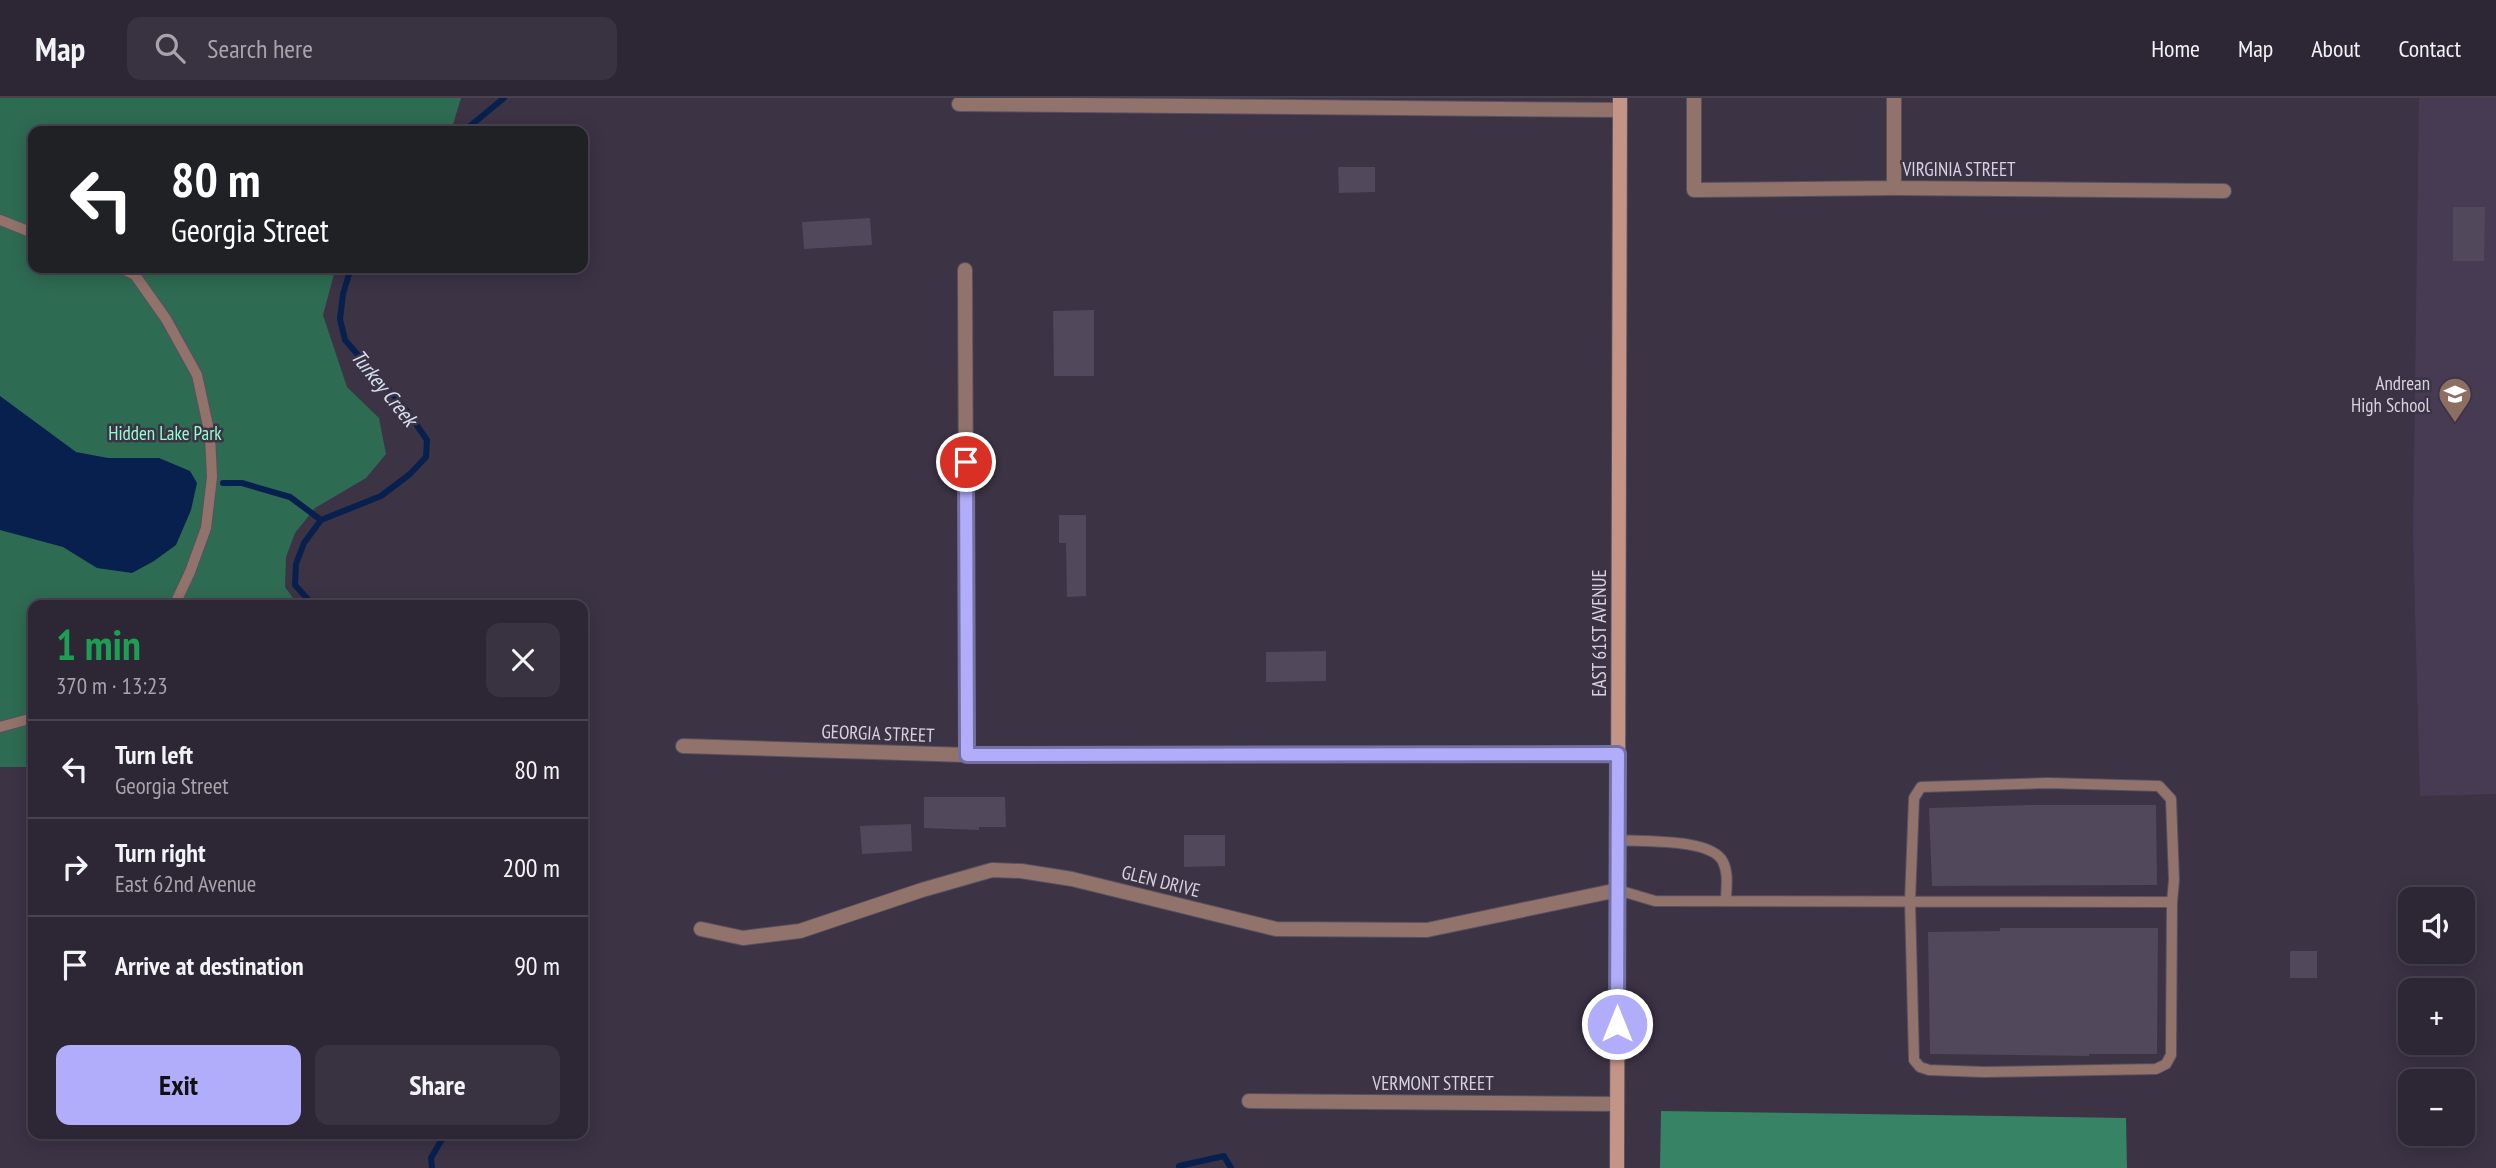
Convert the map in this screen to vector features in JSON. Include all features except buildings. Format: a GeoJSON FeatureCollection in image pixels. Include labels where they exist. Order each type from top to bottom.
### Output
{"type":"FeatureCollection","features":[{"type":"Feature","properties":{"kind":"main road","name":"EAST 61ST AVENUE"},"geometry":{"type":"LineString","coordinates":[[1617,1168],[1620,104]]}},
{"type":"Feature","properties":{"kind":"street","name":"VIRGINIA STREET"},"geometry":{"type":"LineString","coordinates":[[1694,98],[1694,190],[1894,188],[2224,191]]}},
{"type":"Feature","properties":{"kind":"street"},"geometry":{"type":"LineString","coordinates":[[1894,98],[1894,188]]}},
{"type":"Feature","properties":{"kind":"street"},"geometry":{"type":"LineString","coordinates":[[959,104],[1620,104]]}},
{"type":"Feature","properties":{"kind":"street"},"geometry":{"type":"LineString","coordinates":[[965,270],[967,755]]}},
{"type":"Feature","properties":{"kind":"street","name":"GEORGIA STREET"},"geometry":{"type":"LineString","coordinates":[[683,746],[967,755],[1618,754]]}},
{"type":"Feature","properties":{"kind":"street","name":"GLEN DRIVE"},"geometry":{"type":"LineString","coordinates":[[701,929],[743,938],[800,931],[922,890],[992,870],[1021,871],[1072,879],[1276,929],[1427,930],[1618,890]]}},
{"type":"Feature","properties":{"kind":"street","name":"VERMONT STREET"},"geometry":{"type":"LineString","coordinates":[[1249,1101],[1617,1104]]}},
{"type":"Feature","properties":{"kind":"lane"},"geometry":{"type":"LineString","coordinates":[[0,220],[28,231]]}},
{"type":"Feature","properties":{"kind":"lane"},"geometry":{"type":"LineString","coordinates":[[131,273],[166,319],[197,375],[210,435],[212,477],[206,528],[176,600]]}},
{"type":"Feature","properties":{"kind":"lane"},"geometry":{"type":"LineString","coordinates":[[0,727],[28,719]]}},
{"type":"Feature","properties":{"kind":"lane"},"geometry":{"type":"LineString","coordinates":[[2047,783],[2159,786],[2171,799],[2174,880],[2172,902],[2171,1055],[2166,1064],[2156,1069],[1984,1073],[1929,1070],[1920,1067],[1914,1060],[1910,901],[1913,798],[1921,787],[2047,783]]}},
{"type":"Feature","properties":{"kind":"lane"},"geometry":{"type":"LineString","coordinates":[[1618,841],[1690,845],[1713,850],[1723,860],[1727,876],[1726,901]]}},
{"type":"Feature","properties":{"kind":"lane"},"geometry":{"type":"LineString","coordinates":[[1618,890],[1655,901],[2172,902]]}},
{"type":"Feature","properties":{"kind":"shaded area","name":"Andrean High School"},"geometry":{"type":"Polygon","coordinates":[[[2419,98],[2496,98],[2496,794],[2420,796],[2413,536],[2419,98]]]}},
{"type":"Feature","properties":{"kind":"green space","name":"Hidden Lake Park"},"geometry":{"type":"Polygon","coordinates":[[[0,98],[461,98],[453,126],[28,126],[28,273],[335,273],[323,315],[347,387],[379,418],[386,454],[366,478],[315,508],[295,533],[286,557],[285,587],[294,600],[28,600],[28,767],[0,767],[0,98]]]}},
{"type":"Feature","properties":{"kind":"green space"},"geometry":{"type":"Polygon","coordinates":[[[1661,1111],[2126,1118],[2127,1168],[1660,1168],[1661,1111]]]}},
{"type":"Feature","properties":{"kind":"water"},"geometry":{"type":"Polygon","coordinates":[[[0,396],[76,452],[108,458],[159,458],[190,471],[197,483],[191,510],[176,545],[132,573],[97,568],[63,547],[0,530],[0,396]]]}},
{"type":"Feature","properties":{"kind":"waterway","name":"Turkey Creek"},"geometry":{"type":"LineString","coordinates":[[470,126],[504,98]]}},
{"type":"Feature","properties":{"kind":"waterway","name":"Turkey Creek"},"geometry":{"type":"LineString","coordinates":[[309,600],[295,585],[296,564],[304,543],[321,520],[381,496],[410,474],[426,457],[427,440],[407,411],[345,340],[340,319],[349,273]]}},
{"type":"Feature","properties":{"kind":"waterway"},"geometry":{"type":"LineString","coordinates":[[223,483],[242,483],[290,497],[321,520]]}},
{"type":"Feature","properties":{"kind":"waterway","name":"Turkey Creek"},"geometry":{"type":"LineString","coordinates":[[432,1168],[431,1158],[442,1139]]}},
{"type":"Feature","properties":{"kind":"waterway","name":"Turkey Creek"},"geometry":{"type":"LineString","coordinates":[[1179,1168],[1224,1156],[1231,1168]]}},
{"type":"Feature","properties":{"kind":"place","name":"Andrean High School"},"geometry":{"type":"Point","coordinates":[2455,424]}},
{"type":"Feature","properties":{"kind":"route"},"geometry":{"type":"LineString","coordinates":[[966,462],[967,755],[1618,754],[1617,1024]]}}]}
